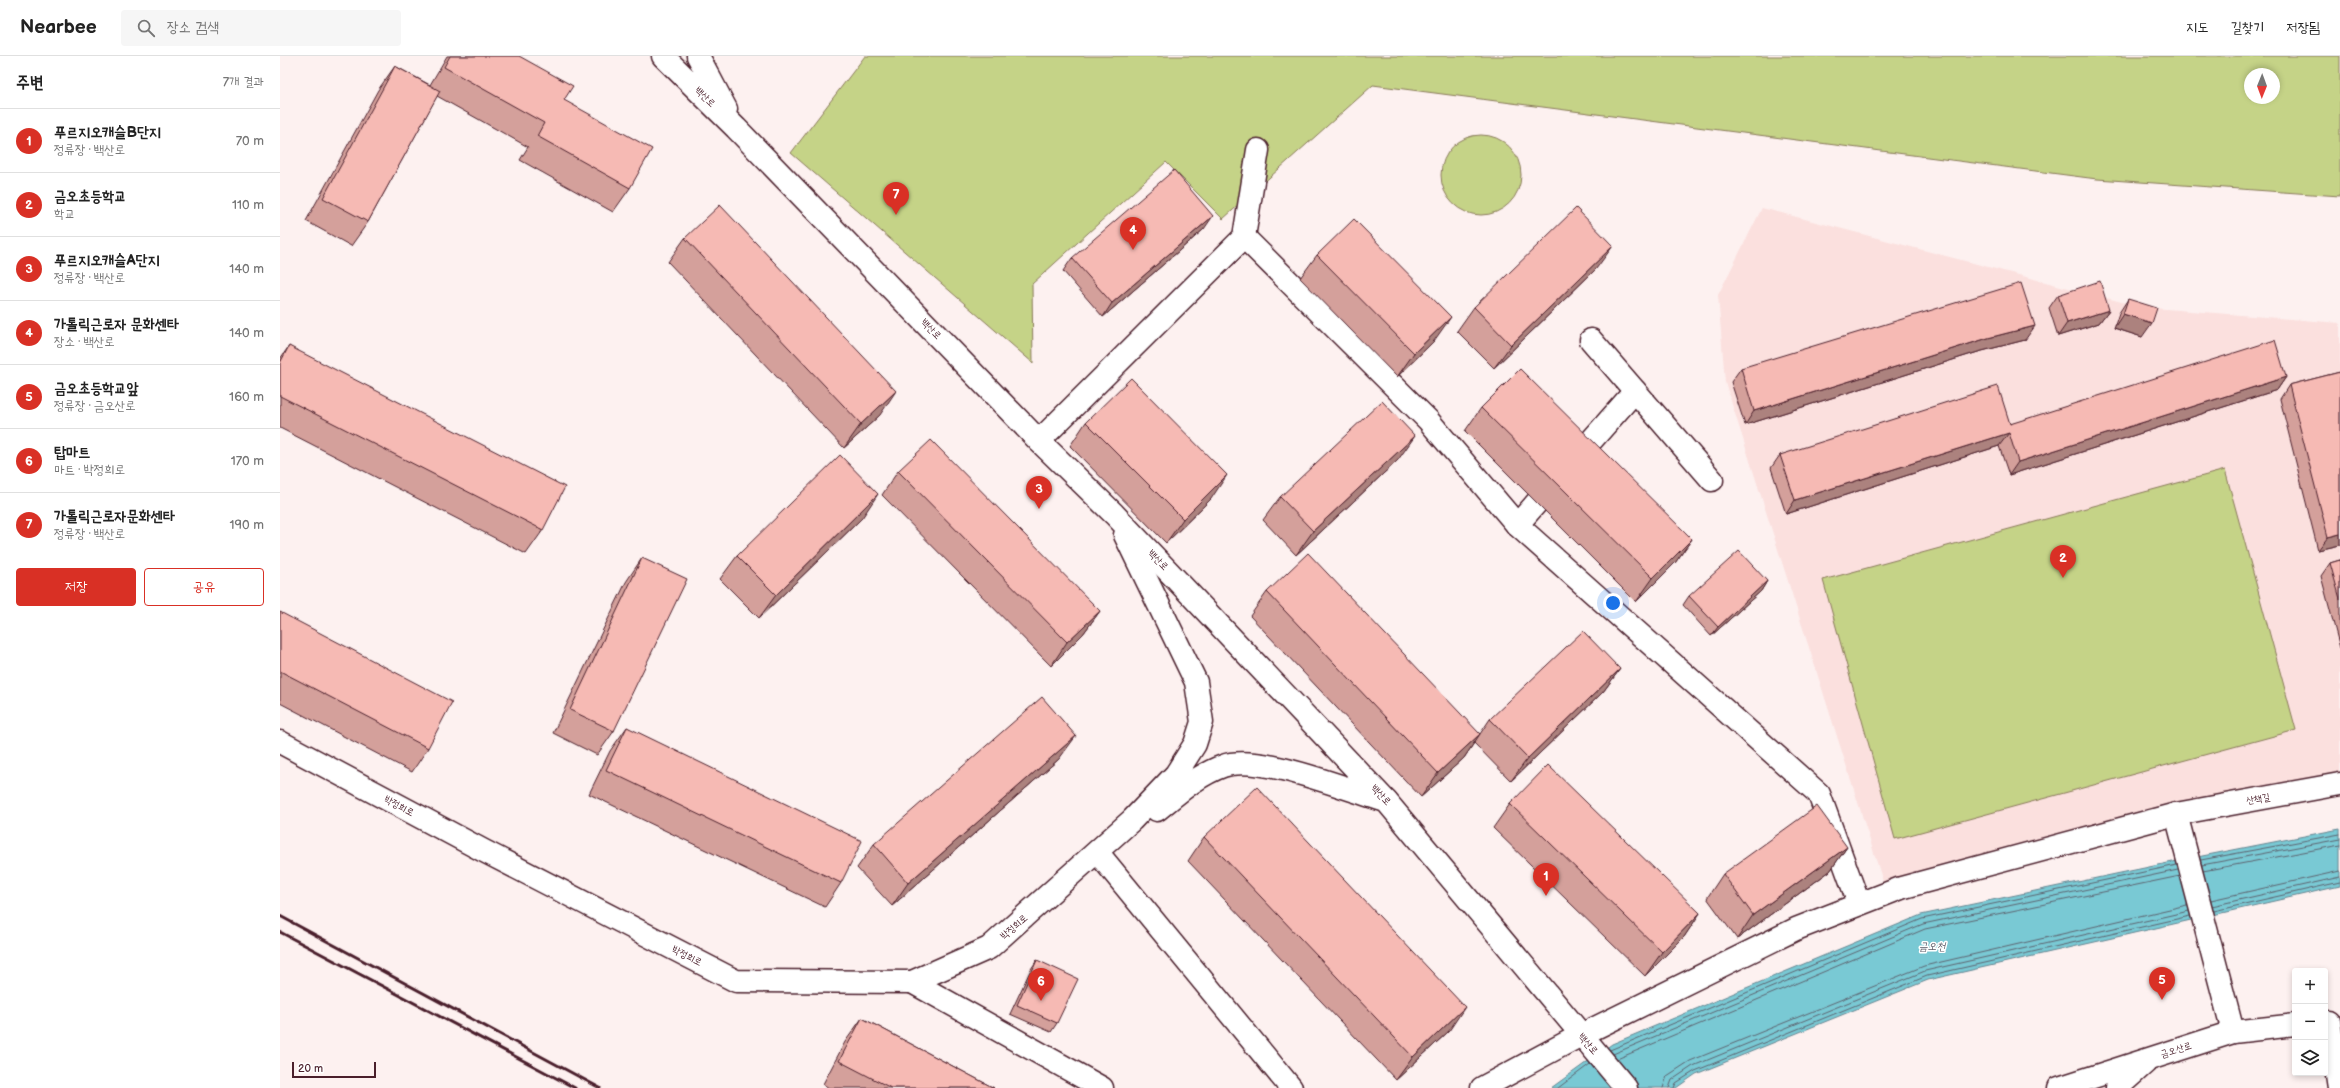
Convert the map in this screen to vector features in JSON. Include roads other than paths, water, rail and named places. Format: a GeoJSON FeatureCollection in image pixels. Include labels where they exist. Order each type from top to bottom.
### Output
{"type":"FeatureCollection","features":[{"type":"Feature","properties":{"kind":"street","name":"백산로"},"geometry":{"type":"LineString","coordinates":[[663,56],[736,128],[1039,441],[1114,514],[1387,802],[1626,1088]]}},
{"type":"Feature","properties":{"kind":"street"},"geometry":{"type":"LineString","coordinates":[[698,56],[736,128]]}},
{"type":"Feature","properties":{"kind":"street"},"geometry":{"type":"LineString","coordinates":[[1039,441],[1244,237],[1258,150]]}},
{"type":"Feature","properties":{"kind":"street"},"geometry":{"type":"LineString","coordinates":[[1244,237],[1428,420],[1517,525],[1819,794],[1859,904]]}},
{"type":"Feature","properties":{"kind":"street"},"geometry":{"type":"LineString","coordinates":[[1591,340],[1712,480]]}},
{"type":"Feature","properties":{"kind":"street"},"geometry":{"type":"LineString","coordinates":[[1517,525],[1635,391]]}},
{"type":"Feature","properties":{"kind":"street"},"geometry":{"type":"LineString","coordinates":[[1098,854],[1176,774],[1195,744],[1202,722],[1196,682],[1114,514]]}},
{"type":"Feature","properties":{"kind":"street","name":"박정희로"},"geometry":{"type":"LineString","coordinates":[[280,742],[484,851],[736,981],[912,982],[989,948],[1098,854]]}},
{"type":"Feature","properties":{"kind":"street"},"geometry":{"type":"LineString","coordinates":[[1098,854],[1187,786],[1206,773],[1225,765],[1247,764],[1271,766],[1387,802]]}},
{"type":"Feature","properties":{"kind":"street","name":"산책길"},"geometry":{"type":"LineString","coordinates":[[1482,1088],[1581,1035],[1796,929],[1901,888],[2176,814],[2340,784]]}},
{"type":"Feature","properties":{"kind":"street"},"geometry":{"type":"LineString","coordinates":[[2176,814],[2233,1032]]}},
{"type":"Feature","properties":{"kind":"street"},"geometry":{"type":"LineString","coordinates":[[1098,854],[1291,1088]]}},
{"type":"Feature","properties":{"kind":"street"},"geometry":{"type":"LineString","coordinates":[[912,982],[1102,1088]]}},
{"type":"Feature","properties":{"kind":"street"},"geometry":{"type":"LineString","coordinates":[[2331,1020],[2339,1088]]}},
{"type":"Feature","properties":{"kind":"street","name":"금오산로"},"geometry":{"type":"LineString","coordinates":[[2059,1088],[2233,1032],[2292,1025]]}},
{"type":"Feature","properties":{"kind":"street"},"geometry":{"type":"LineString","coordinates":[[2117,1088],[2151,1058]]}},
{"type":"Feature","properties":{"kind":"water","name":"금오천"},"geometry":{"type":"Polygon","coordinates":[[[2340,829],[2340,886],[1928,980],[1696,1074],[1676,1088],[1551,1088],[1612,1044],[1921,915],[2187,859],[2340,829]]]}},
{"type":"Feature","properties":{"kind":"railway"},"geometry":{"type":"LineString","coordinates":[[280,916],[600,1088]]}},
{"type":"Feature","properties":{"kind":"railway"},"geometry":{"type":"LineString","coordinates":[[280,932],[575,1088]]}},
{"type":"Feature","properties":{"kind":"place","name":"가톨릭근로자문화센타"},"geometry":{"type":"Point","coordinates":[896,215]}},
{"type":"Feature","properties":{"kind":"place","name":"가톨릭근로자 문화센타"},"geometry":{"type":"Point","coordinates":[1133,250]}},
{"type":"Feature","properties":{"kind":"place","name":"푸르지오캐슬A단지"},"geometry":{"type":"Point","coordinates":[1039,509]}},
{"type":"Feature","properties":{"kind":"place","name":"금오초등학교"},"geometry":{"type":"Point","coordinates":[2063,578]}},
{"type":"Feature","properties":{"kind":"place","name":"푸르지오캐슬B단지"},"geometry":{"type":"Point","coordinates":[1546,896]}},
{"type":"Feature","properties":{"kind":"place","name":"금오초등학교앞"},"geometry":{"type":"Point","coordinates":[2162,1000]}},
{"type":"Feature","properties":{"kind":"place","name":"탑마트"},"geometry":{"type":"Point","coordinates":[1041,1001]}}]}
